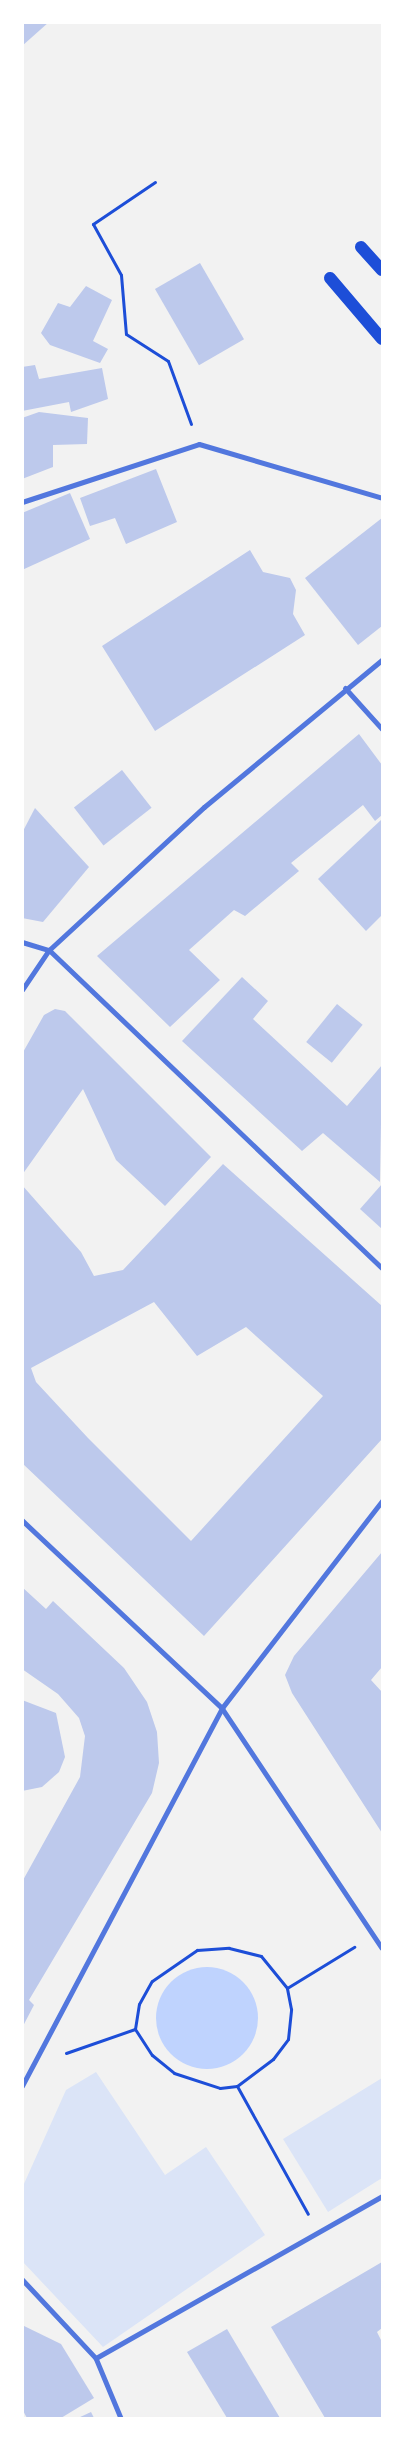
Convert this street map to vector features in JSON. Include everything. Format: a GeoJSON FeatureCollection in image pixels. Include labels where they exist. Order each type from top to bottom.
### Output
{"type":"FeatureCollection","features":[{"type":"Feature","properties":{"kind":"main road"},"geometry":{"type":"LineString","coordinates":[[361,247],[382,270]]}},
{"type":"Feature","properties":{"kind":"main road"},"geometry":{"type":"LineString","coordinates":[[330,278],[382,339]]}},
{"type":"Feature","properties":{"kind":"street"},"geometry":{"type":"LineString","coordinates":[[22,502],[199,444],[382,498]]}},
{"type":"Feature","properties":{"kind":"street"},"geometry":{"type":"LineString","coordinates":[[22,990],[49,950],[204,807],[345,688],[382,660]]}},
{"type":"Feature","properties":{"kind":"street"},"geometry":{"type":"LineString","coordinates":[[345,688],[382,729]]}},
{"type":"Feature","properties":{"kind":"street"},"geometry":{"type":"LineString","coordinates":[[22,942],[49,950],[382,1268]]}},
{"type":"Feature","properties":{"kind":"street"},"geometry":{"type":"LineString","coordinates":[[22,2086],[222,1708],[382,1501]]}},
{"type":"Feature","properties":{"kind":"street"},"geometry":{"type":"LineString","coordinates":[[22,1520],[222,1708],[382,1948]]}},
{"type":"Feature","properties":{"kind":"street"},"geometry":{"type":"LineString","coordinates":[[96,2358],[382,2196]]}},
{"type":"Feature","properties":{"kind":"street"},"geometry":{"type":"LineString","coordinates":[[22,2279],[96,2358],[121,2418]]}},
{"type":"Feature","properties":{"kind":"path"},"geometry":{"type":"LineString","coordinates":[[155,182],[93,224],[121,275],[126,334],[168,361],[199,444]]}},
{"type":"Feature","properties":{"kind":"path"},"geometry":{"type":"LineString","coordinates":[[287,1988],[374,1935]]}},
{"type":"Feature","properties":{"kind":"path"},"geometry":{"type":"LineString","coordinates":[[230,1948],[261,1956],[287,1988],[291,2009],[288,2038],[274,2059],[237,2086],[220,2088],[174,2073],[152,2055],[135,2029],[139,2004],[152,1981],[197,1950],[230,1948]]}},
{"type":"Feature","properties":{"kind":"path"},"geometry":{"type":"LineString","coordinates":[[34,2064],[135,2029]]}},
{"type":"Feature","properties":{"kind":"path"},"geometry":{"type":"LineString","coordinates":[[237,2086],[318,2232]]}},
{"type":"Feature","properties":{"kind":"shaded area"},"geometry":{"type":"Polygon","coordinates":[[[96,2072],[165,2175],[206,2147],[265,2235],[103,2347],[22,2261],[23,2186],[66,2090],[96,2072]]]}},
{"type":"Feature","properties":{"kind":"shaded area"},"geometry":{"type":"Polygon","coordinates":[[[382,2078],[382,2178],[328,2212],[283,2139],[382,2078]]]}},
{"type":"Feature","properties":{"kind":"water"},"geometry":{"type":"Polygon","coordinates":[[[207,1967],[217,1968],[236,1975],[250,1989],[257,2008],[257,2028],[250,2047],[236,2061],[217,2068],[207,2069],[197,2068],[178,2061],[164,2047],[157,2028],[156,2018],[157,2008],[164,1989],[178,1975],[197,1968],[207,1967]]]}},
{"type":"Feature","properties":{"kind":"building"},"geometry":{"type":"Polygon","coordinates":[[[22,22],[49,22],[22,46],[22,22]]]}},
{"type":"Feature","properties":{"kind":"building"},"geometry":{"type":"Polygon","coordinates":[[[200,263],[244,339],[199,365],[155,289],[200,263]]]}},
{"type":"Feature","properties":{"kind":"building"},"geometry":{"type":"Polygon","coordinates":[[[86,286],[112,300],[93,341],[108,349],[100,363],[50,345],[41,333],[58,303],[70,307],[86,286]]]}},
{"type":"Feature","properties":{"kind":"building"},"geometry":{"type":"Polygon","coordinates":[[[35,365],[39,379],[102,368],[108,399],[71,412],[69,402],[22,411],[22,367],[35,365]]]}},
{"type":"Feature","properties":{"kind":"building"},"geometry":{"type":"Polygon","coordinates":[[[39,412],[88,418],[87,444],[53,445],[53,467],[22,479],[22,418],[39,412]]]}},
{"type":"Feature","properties":{"kind":"building"},"geometry":{"type":"Polygon","coordinates":[[[156,469],[177,522],[126,544],[115,518],[90,526],[80,498],[156,469]]]}},
{"type":"Feature","properties":{"kind":"building"},"geometry":{"type":"Polygon","coordinates":[[[70,493],[90,539],[22,570],[22,513],[70,493]]]}},
{"type":"Feature","properties":{"kind":"building"},"geometry":{"type":"Polygon","coordinates":[[[382,518],[382,626],[358,645],[305,578],[382,518]]]}},
{"type":"Feature","properties":{"kind":"building"},"geometry":{"type":"Polygon","coordinates":[[[250,550],[263,572],[290,578],[296,590],[293,614],[305,635],[155,731],[102,646],[250,550]]]}},
{"type":"Feature","properties":{"kind":"building"},"geometry":{"type":"Polygon","coordinates":[[[359,734],[382,765],[382,815],[375,821],[363,805],[291,863],[299,871],[245,916],[234,910],[189,950],[220,980],[170,1027],[97,956],[359,734]]]}},
{"type":"Feature","properties":{"kind":"building"},"geometry":{"type":"Polygon","coordinates":[[[122,770],[152,808],[103,845],[74,808],[122,770]]]}},
{"type":"Feature","properties":{"kind":"building"},"geometry":{"type":"Polygon","coordinates":[[[35,808],[89,867],[43,922],[22,918],[22,833],[35,808]]]}},
{"type":"Feature","properties":{"kind":"building"},"geometry":{"type":"Polygon","coordinates":[[[382,819],[382,915],[366,931],[318,879],[382,819]]]}},
{"type":"Feature","properties":{"kind":"building"},"geometry":{"type":"Polygon","coordinates":[[[242,977],[268,1001],[253,1019],[347,1106],[382,1065],[380,1182],[323,1133],[302,1151],[182,1041],[242,977]]]}},
{"type":"Feature","properties":{"kind":"building"},"geometry":{"type":"Polygon","coordinates":[[[337,1004],[363,1025],[332,1063],[306,1042],[337,1004]]]}},
{"type":"Feature","properties":{"kind":"building"},"geometry":{"type":"Polygon","coordinates":[[[55,1009],[65,1011],[211,1157],[165,1206],[116,1160],[83,1089],[22,1175],[22,1054],[44,1015],[55,1009]]]}},
{"type":"Feature","properties":{"kind":"building"},"geometry":{"type":"Polygon","coordinates":[[[223,1164],[382,1306],[382,1439],[204,1636],[22,1463],[22,1185],[81,1252],[94,1276],[123,1270],[223,1164]],[[154,1302],[31,1368],[36,1382],[88,1438],[191,1541],[323,1396],[246,1327],[197,1356],[154,1302]]]}},
{"type":"Feature","properties":{"kind":"building"},"geometry":{"type":"Polygon","coordinates":[[[382,1184],[382,1229],[360,1209],[382,1184]]]}},
{"type":"Feature","properties":{"kind":"building"},"geometry":{"type":"Polygon","coordinates":[[[382,1552],[382,1667],[371,1680],[382,1692],[382,1833],[292,1693],[285,1675],[294,1656],[382,1552]]]}},
{"type":"Feature","properties":{"kind":"building"},"geometry":{"type":"Polygon","coordinates":[[[22,1587],[46,1609],[53,1601],[124,1668],[147,1702],[157,1732],[159,1763],[152,1793],[29,2000],[34,2005],[22,2028],[22,1882],[80,1777],[85,1736],[79,1718],[58,1694],[22,1669],[22,1587]]]}},
{"type":"Feature","properties":{"kind":"building"},"geometry":{"type":"Polygon","coordinates":[[[22,1700],[56,1713],[65,1757],[59,1772],[42,1787],[22,1791],[22,1700]]]}},
{"type":"Feature","properties":{"kind":"building"},"geometry":{"type":"Polygon","coordinates":[[[382,2262],[382,2328],[377,2332],[382,2342],[382,2418],[325,2418],[271,2327],[382,2262]]]}},
{"type":"Feature","properties":{"kind":"building"},"geometry":{"type":"Polygon","coordinates":[[[22,2325],[61,2344],[94,2398],[61,2418],[27,2418],[22,2409],[22,2325]]]}},
{"type":"Feature","properties":{"kind":"building"},"geometry":{"type":"Polygon","coordinates":[[[227,2329],[280,2418],[227,2418],[187,2352],[227,2329]]]}},
{"type":"Feature","properties":{"kind":"building"},"geometry":{"type":"Polygon","coordinates":[[[91,2412],[94,2418],[78,2418],[91,2412]]]}}]}
